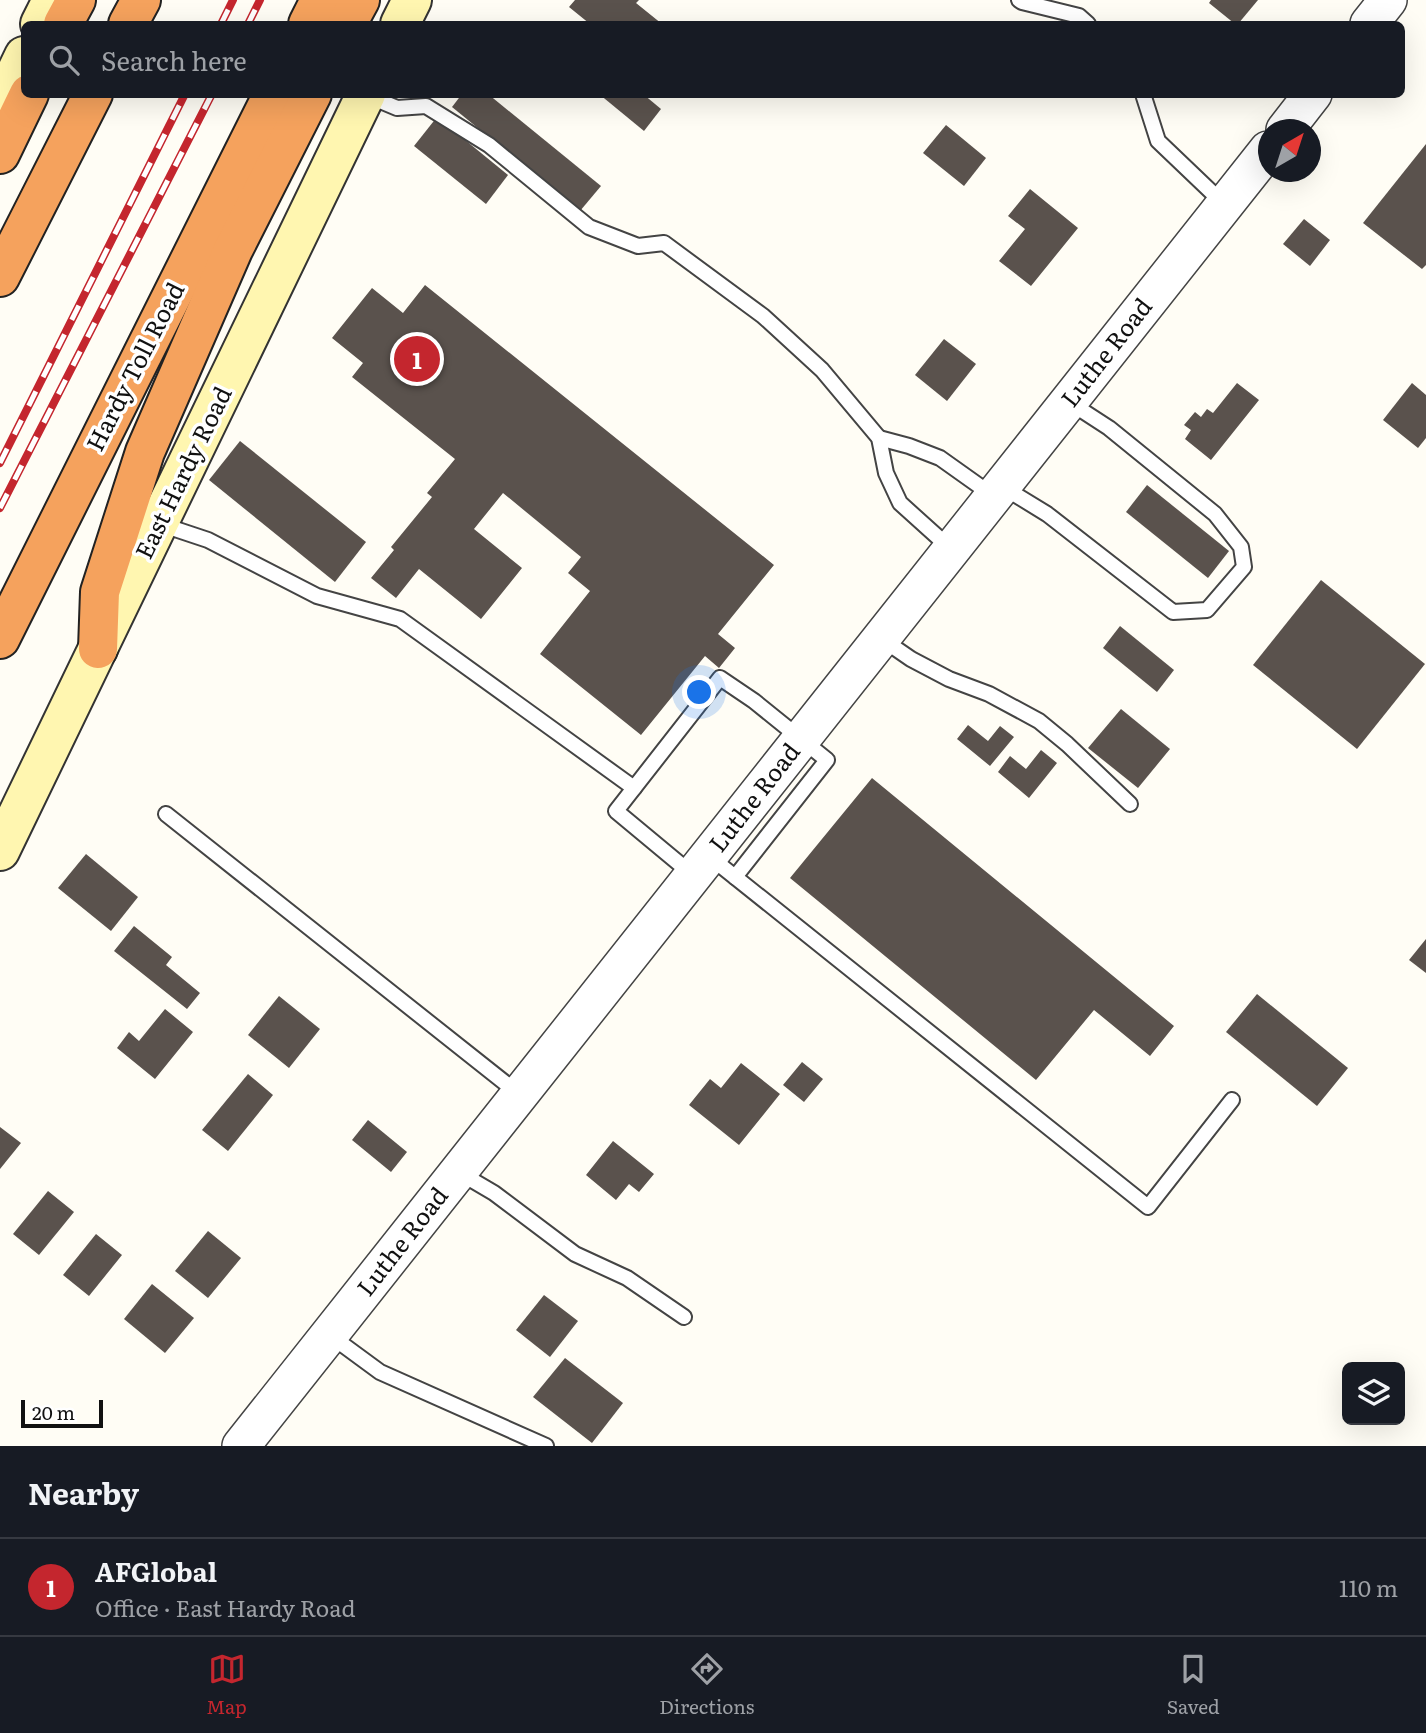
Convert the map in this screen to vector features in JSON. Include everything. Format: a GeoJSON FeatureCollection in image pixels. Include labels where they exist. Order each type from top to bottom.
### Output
{"type":"FeatureCollection","features":[{"type":"Feature","properties":{"kind":"highway"},"geometry":{"type":"LineString","coordinates":[[66,21],[76,0]]}},
{"type":"Feature","properties":{"kind":"highway"},"geometry":{"type":"LineString","coordinates":[[130,21],[141,0]]}},
{"type":"Feature","properties":{"kind":"highway"},"geometry":{"type":"LineString","coordinates":[[310,21],[320,0]]}},
{"type":"Feature","properties":{"kind":"highway"},"geometry":{"type":"LineString","coordinates":[[349,21],[360,0]]}},
{"type":"Feature","properties":{"kind":"highway"},"geometry":{"type":"LineString","coordinates":[[0,153],[27,98]]}},
{"type":"Feature","properties":{"kind":"highway"},"geometry":{"type":"LineString","coordinates":[[0,277],[91,98]]}},
{"type":"Feature","properties":{"kind":"highway","name":"Hardy Toll Road"},"geometry":{"type":"LineString","coordinates":[[0,639],[271,98]]}},
{"type":"Feature","properties":{"kind":"highway"},"geometry":{"type":"LineString","coordinates":[[99,649],[100,592],[145,452],[233,250],[310,98]]}},
{"type":"Feature","properties":{"kind":"main road"},"geometry":{"type":"LineString","coordinates":[[42,21],[52,0]]}},
{"type":"Feature","properties":{"kind":"main road"},"geometry":{"type":"LineString","coordinates":[[402,21],[412,0]]}},
{"type":"Feature","properties":{"kind":"main road"},"geometry":{"type":"LineString","coordinates":[[0,106],[21,62]]}},
{"type":"Feature","properties":{"kind":"main road","name":"East Hardy Road"},"geometry":{"type":"LineString","coordinates":[[0,851],[365,98]]}},
{"type":"Feature","properties":{"kind":"street"},"geometry":{"type":"LineString","coordinates":[[1371,21],[1388,0]]}},
{"type":"Feature","properties":{"kind":"street"},"geometry":{"type":"LineString","coordinates":[[1294,119],[1310,98]]}},
{"type":"Feature","properties":{"kind":"street","name":"Luthe Road"},"geometry":{"type":"LineString","coordinates":[[242,1446],[520,1095],[713,869],[801,740],[1258,164]]}},
{"type":"Feature","properties":{"kind":"lane"},"geometry":{"type":"LineString","coordinates":[[1019,0],[1079,16],[1085,21]]}},
{"type":"Feature","properties":{"kind":"lane"},"geometry":{"type":"LineString","coordinates":[[373,98],[397,108],[426,106],[489,145],[589,227],[638,246],[664,243],[763,316],[822,370],[879,438],[886,473],[900,503],[952,550]]}},
{"type":"Feature","properties":{"kind":"lane"},"geometry":{"type":"LineString","coordinates":[[1144,98],[1158,141],[1225,205]]}},
{"type":"Feature","properties":{"kind":"lane"},"geometry":{"type":"LineString","coordinates":[[879,438],[940,458],[998,491],[1047,514],[1173,612],[1208,610],[1244,567],[1241,547],[1215,513],[1109,428],[1069,402]]}},
{"type":"Feature","properties":{"kind":"lane"},"geometry":{"type":"LineString","coordinates":[[159,524],[208,540],[317,596],[400,619],[634,788]]}},
{"type":"Feature","properties":{"kind":"lane"},"geometry":{"type":"LineString","coordinates":[[881,639],[949,679],[989,694],[1039,721],[1130,804]]}},
{"type":"Feature","properties":{"kind":"lane"},"geometry":{"type":"LineString","coordinates":[[801,740],[754,701],[719,678],[617,811],[713,869],[1148,1207],[1232,1100]]}},
{"type":"Feature","properties":{"kind":"lane"},"geometry":{"type":"LineString","coordinates":[[166,814],[520,1095]]}},
{"type":"Feature","properties":{"kind":"lane"},"geometry":{"type":"LineString","coordinates":[[459,1172],[494,1193],[575,1254],[627,1278],[684,1317]]}},
{"type":"Feature","properties":{"kind":"lane"},"geometry":{"type":"LineString","coordinates":[[330,1335],[380,1371],[545,1446]]}},
{"type":"Feature","properties":{"kind":"building"},"geometry":{"type":"Polygon","coordinates":[[[575,0],[639,0],[636,3],[658,21],[586,21],[569,7],[575,0]]]}},
{"type":"Feature","properties":{"kind":"building"},"geometry":{"type":"Polygon","coordinates":[[[1211,0],[1258,0],[1240,21],[1231,21],[1209,3],[1211,0]]]}},
{"type":"Feature","properties":{"kind":"building"},"geometry":{"type":"Polygon","coordinates":[[[459,98],[493,98],[601,186],[580,211],[452,107],[459,98]]]}},
{"type":"Feature","properties":{"kind":"building"},"geometry":{"type":"Polygon","coordinates":[[[604,98],[648,98],[661,109],[644,131],[604,98]]]}},
{"type":"Feature","properties":{"kind":"building"},"geometry":{"type":"Polygon","coordinates":[[[437,117],[508,175],[486,204],[414,146],[437,117]]]}},
{"type":"Feature","properties":{"kind":"building"},"geometry":{"type":"Polygon","coordinates":[[[946,125],[986,158],[964,186],[923,153],[946,125]]]}},
{"type":"Feature","properties":{"kind":"building"},"geometry":{"type":"Polygon","coordinates":[[[1426,144],[1426,265],[1422,269],[1363,223],[1426,144]]]}},
{"type":"Feature","properties":{"kind":"building"},"geometry":{"type":"Polygon","coordinates":[[[1030,189],[1078,228],[1031,286],[999,261],[1025,229],[1008,216],[1030,189]]]}},
{"type":"Feature","properties":{"kind":"building"},"geometry":{"type":"Polygon","coordinates":[[[1304,219],[1330,240],[1310,266],[1283,244],[1304,219]]]}},
{"type":"Feature","properties":{"kind":"building"},"geometry":{"type":"Polygon","coordinates":[[[425,285],[774,565],[718,634],[735,648],[719,668],[705,656],[641,735],[540,654],[590,591],[568,573],[581,557],[503,493],[474,529],[522,568],[481,619],[419,569],[396,598],[371,578],[394,550],[391,547],[432,497],[427,493],[455,459],[352,377],[363,363],[332,338],[372,288],[403,313],[425,285]]]}},
{"type":"Feature","properties":{"kind":"building"},"geometry":{"type":"Polygon","coordinates":[[[944,339],[976,364],[947,401],[915,375],[944,339]]]}},
{"type":"Feature","properties":{"kind":"building"},"geometry":{"type":"Polygon","coordinates":[[[1237,383],[1259,400],[1211,460],[1185,439],[1191,430],[1184,425],[1195,412],[1201,417],[1207,409],[1213,413],[1237,383]]]}},
{"type":"Feature","properties":{"kind":"building"},"geometry":{"type":"Polygon","coordinates":[[[1412,383],[1426,395],[1426,438],[1418,448],[1383,420],[1412,383]]]}},
{"type":"Feature","properties":{"kind":"building"},"geometry":{"type":"Polygon","coordinates":[[[240,441],[366,542],[335,582],[209,480],[240,441]]]}},
{"type":"Feature","properties":{"kind":"building"},"geometry":{"type":"Polygon","coordinates":[[[1147,485],[1229,551],[1208,578],[1126,512],[1147,485]]]}},
{"type":"Feature","properties":{"kind":"building"},"geometry":{"type":"Polygon","coordinates":[[[1321,580],[1425,664],[1357,749],[1253,665],[1321,580]]]}},
{"type":"Feature","properties":{"kind":"building"},"geometry":{"type":"Polygon","coordinates":[[[1120,626],[1174,670],[1157,692],[1103,648],[1120,626]]]}},
{"type":"Feature","properties":{"kind":"building"},"geometry":{"type":"Polygon","coordinates":[[[1121,709],[1170,749],[1138,788],[1088,748],[1121,709]]]}},
{"type":"Feature","properties":{"kind":"building"},"geometry":{"type":"Polygon","coordinates":[[[968,725],[988,741],[1000,726],[1014,737],[990,766],[957,739],[968,725]]]}},
{"type":"Feature","properties":{"kind":"building"},"geometry":{"type":"Polygon","coordinates":[[[1041,750],[1057,763],[1029,798],[998,772],[1010,756],[1026,769],[1041,750]]]}},
{"type":"Feature","properties":{"kind":"building"},"geometry":{"type":"Polygon","coordinates":[[[872,778],[1174,1026],[1150,1056],[1094,1010],[1036,1080],[790,878],[872,778]]]}},
{"type":"Feature","properties":{"kind":"building"},"geometry":{"type":"Polygon","coordinates":[[[86,854],[138,897],[111,931],[58,888],[86,854]]]}},
{"type":"Feature","properties":{"kind":"building"},"geometry":{"type":"Polygon","coordinates":[[[134,926],[172,957],[166,965],[200,993],[187,1009],[114,951],[134,926]]]}},
{"type":"Feature","properties":{"kind":"building"},"geometry":{"type":"Polygon","coordinates":[[[1426,939],[1426,973],[1409,960],[1426,939]]]}},
{"type":"Feature","properties":{"kind":"building"},"geometry":{"type":"Polygon","coordinates":[[[1257,994],[1348,1068],[1317,1106],[1226,1032],[1257,994]]]}},
{"type":"Feature","properties":{"kind":"building"},"geometry":{"type":"Polygon","coordinates":[[[279,996],[320,1029],[289,1068],[248,1035],[279,996]]]}},
{"type":"Feature","properties":{"kind":"building"},"geometry":{"type":"Polygon","coordinates":[[[165,1009],[193,1032],[155,1079],[117,1048],[129,1032],[139,1041],[165,1009]]]}},
{"type":"Feature","properties":{"kind":"building"},"geometry":{"type":"Polygon","coordinates":[[[802,1062],[823,1079],[804,1102],[783,1085],[802,1062]]]}},
{"type":"Feature","properties":{"kind":"building"},"geometry":{"type":"Polygon","coordinates":[[[741,1063],[780,1094],[739,1145],[689,1105],[710,1079],[721,1088],[741,1063]]]}},
{"type":"Feature","properties":{"kind":"building"},"geometry":{"type":"Polygon","coordinates":[[[248,1074],[273,1095],[228,1151],[202,1130],[248,1074]]]}},
{"type":"Feature","properties":{"kind":"building"},"geometry":{"type":"Polygon","coordinates":[[[368,1120],[407,1152],[391,1172],[352,1140],[368,1120]]]}},
{"type":"Feature","properties":{"kind":"building"},"geometry":{"type":"Polygon","coordinates":[[[0,1127],[21,1143],[0,1169],[0,1127]]]}},
{"type":"Feature","properties":{"kind":"building"},"geometry":{"type":"Polygon","coordinates":[[[613,1141],[654,1174],[639,1192],[629,1184],[616,1200],[586,1175],[613,1141]]]}},
{"type":"Feature","properties":{"kind":"building"},"geometry":{"type":"Polygon","coordinates":[[[48,1191],[74,1212],[39,1255],[13,1234],[48,1191]]]}},
{"type":"Feature","properties":{"kind":"building"},"geometry":{"type":"Polygon","coordinates":[[[208,1231],[241,1258],[208,1298],[175,1271],[208,1231]]]}},
{"type":"Feature","properties":{"kind":"building"},"geometry":{"type":"Polygon","coordinates":[[[96,1234],[122,1255],[89,1296],[63,1275],[96,1234]]]}},
{"type":"Feature","properties":{"kind":"building"},"geometry":{"type":"Polygon","coordinates":[[[152,1284],[194,1318],[165,1353],[124,1319],[152,1284]]]}},
{"type":"Feature","properties":{"kind":"building"},"geometry":{"type":"Polygon","coordinates":[[[544,1295],[578,1321],[550,1357],[516,1330],[544,1295]]]}},
{"type":"Feature","properties":{"kind":"building"},"geometry":{"type":"Polygon","coordinates":[[[565,1358],[623,1403],[592,1443],[533,1397],[565,1358]]]}},
{"type":"Feature","properties":{"kind":"railway"},"geometry":{"type":"LineString","coordinates":[[222,21],[233,0]]}},
{"type":"Feature","properties":{"kind":"railway"},"geometry":{"type":"LineString","coordinates":[[250,21],[260,0]]}},
{"type":"Feature","properties":{"kind":"railway"},"geometry":{"type":"LineString","coordinates":[[0,463],[183,98]]}},
{"type":"Feature","properties":{"kind":"railway"},"geometry":{"type":"LineString","coordinates":[[0,508],[210,98]]}},
{"type":"Feature","properties":{"kind":"place","name":"AFGlobal"},"geometry":{"type":"Point","coordinates":[417,359]}}]}
